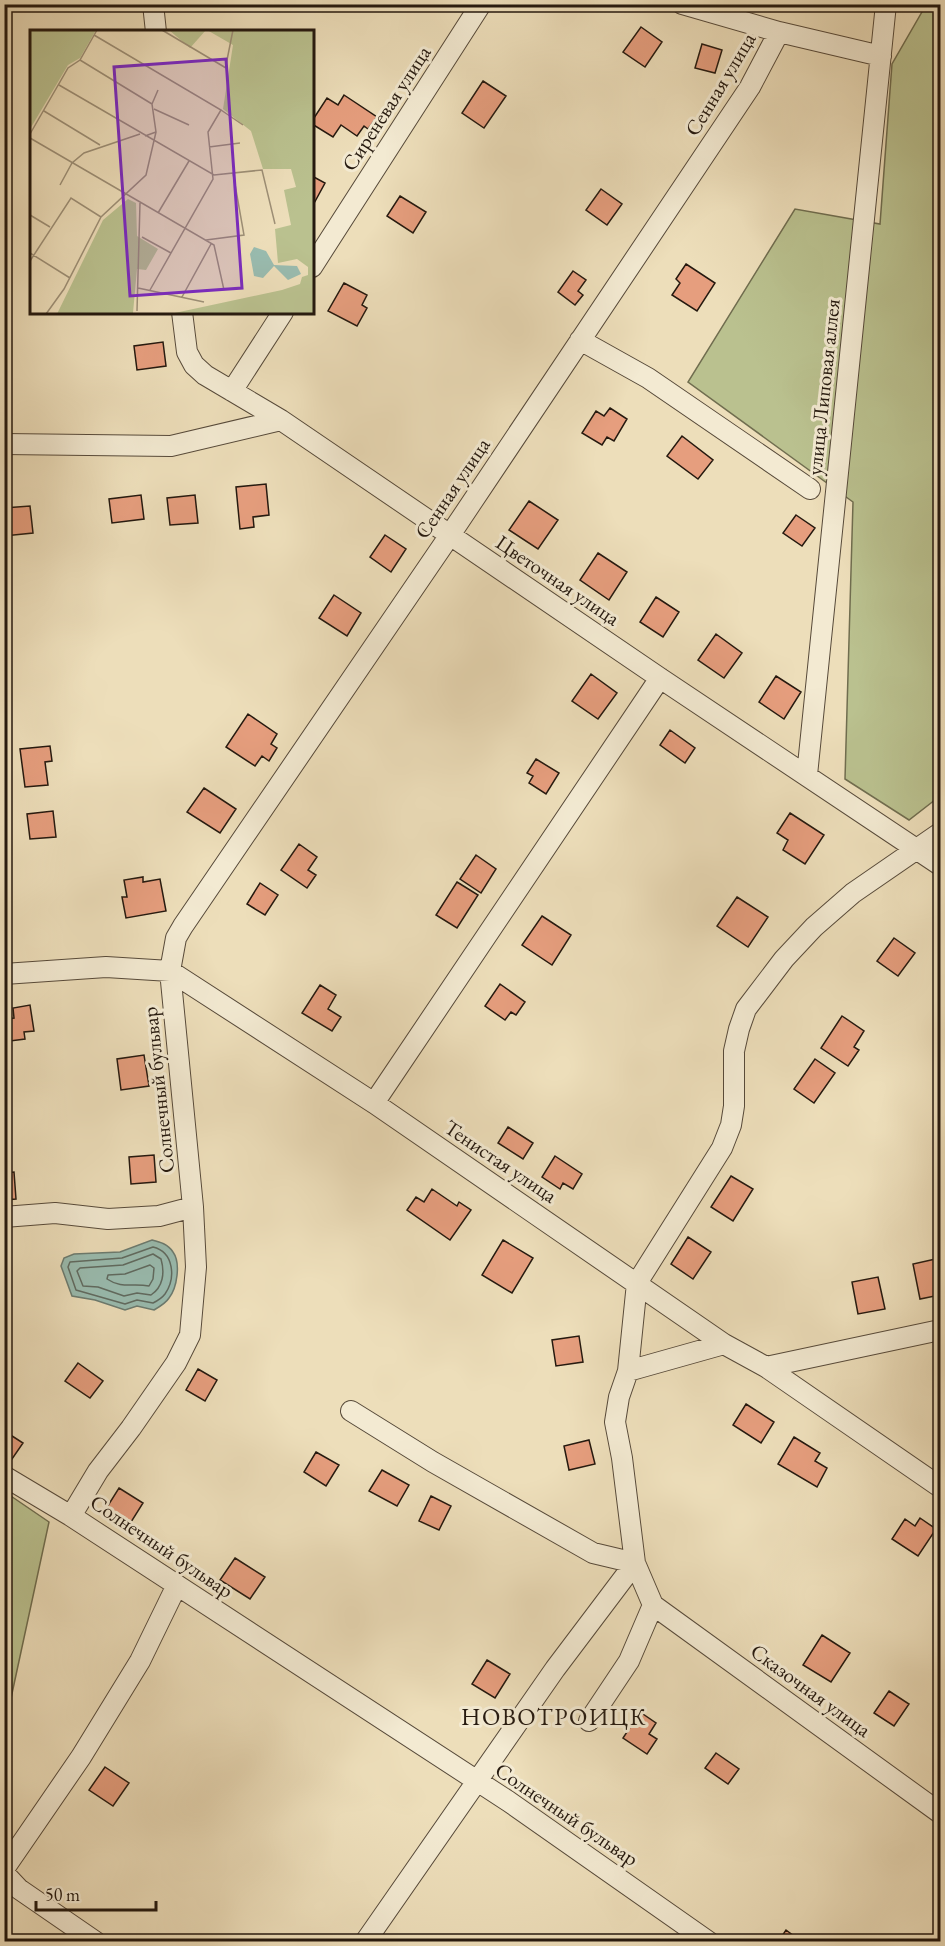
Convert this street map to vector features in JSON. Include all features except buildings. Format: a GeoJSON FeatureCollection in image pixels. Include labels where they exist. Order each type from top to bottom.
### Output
{"type":"FeatureCollection","features":[{"type":"Feature","properties":{"kind":"street"},"geometry":{"type":"LineString","coordinates":[[153,4],[156,30]]}},
{"type":"Feature","properties":{"kind":"street","name":"Сиреневая улица"},"geometry":{"type":"LineString","coordinates":[[314,264],[481,4]]}},
{"type":"Feature","properties":{"kind":"street"},"geometry":{"type":"LineString","coordinates":[[682,4],[779,32],[881,56]]}},
{"type":"Feature","properties":{"kind":"street","name":"улица Липовая аллея"},"geometry":{"type":"LineString","coordinates":[[807,776],[886,4]]}},
{"type":"Feature","properties":{"kind":"street","name":"Сенная улица"},"geometry":{"type":"LineString","coordinates":[[170,971],[176,938],[183,926],[450,535],[750,87],[779,32]]}},
{"type":"Feature","properties":{"kind":"street","name":"Цветочная улица"},"geometry":{"type":"LineString","coordinates":[[182,314],[187,352],[194,365],[205,375],[281,420],[940,865]]}},
{"type":"Feature","properties":{"kind":"street"},"geometry":{"type":"LineString","coordinates":[[232,391],[282,314]]}},
{"type":"Feature","properties":{"kind":"street"},"geometry":{"type":"LineString","coordinates":[[580,340],[648,378],[810,489]]}},
{"type":"Feature","properties":{"kind":"street"},"geometry":{"type":"LineString","coordinates":[[4,444],[171,446],[281,420]]}},
{"type":"Feature","properties":{"kind":"street"},"geometry":{"type":"LineString","coordinates":[[374,1102],[660,678]]}},
{"type":"Feature","properties":{"kind":"street"},"geometry":{"type":"LineString","coordinates":[[589,1721],[629,1661],[653,1605],[635,1563],[622,1458],[615,1422],[619,1397],[628,1371],[638,1283],[722,1148],[731,1125],[734,1106],[735,1051],[746,1009],[784,959],[814,927],[853,893],[940,833]]}},
{"type":"Feature","properties":{"kind":"street","name":"Тенистая улица"},"geometry":{"type":"LineString","coordinates":[[5,974],[106,967],[170,971],[374,1102],[724,1344],[766,1367],[940,1487]]}},
{"type":"Feature","properties":{"kind":"street","name":"Солнечный бульвар"},"geometry":{"type":"LineString","coordinates":[[170,971],[193,1207],[196,1267],[190,1335],[176,1363],[98,1471],[71,1516],[477,1782],[709,1941]]}},
{"type":"Feature","properties":{"kind":"street"},"geometry":{"type":"LineString","coordinates":[[4,1217],[55,1213],[108,1219],[159,1216],[193,1207]]}},
{"type":"Feature","properties":{"kind":"street"},"geometry":{"type":"LineString","coordinates":[[766,1367],[940,1330]]}},
{"type":"Feature","properties":{"kind":"street"},"geometry":{"type":"LineString","coordinates":[[628,1371],[724,1344]]}},
{"type":"Feature","properties":{"kind":"street"},"geometry":{"type":"LineString","coordinates":[[351,1411],[433,1462],[593,1553],[635,1563]]}},
{"type":"Feature","properties":{"kind":"street"},"geometry":{"type":"LineString","coordinates":[[4,1476],[71,1516]]}},
{"type":"Feature","properties":{"kind":"street"},"geometry":{"type":"LineString","coordinates":[[365,1941],[555,1669],[635,1563]]}},
{"type":"Feature","properties":{"kind":"street"},"geometry":{"type":"LineString","coordinates":[[96,1941],[19,1889],[4,1871],[87,1748],[140,1661],[177,1585]]}},
{"type":"Feature","properties":{"kind":"street","name":"Сказочная улица"},"geometry":{"type":"LineString","coordinates":[[653,1605],[940,1813]]}},
{"type":"Feature","properties":{"kind":"green space"},"geometry":{"type":"Polygon","coordinates":[[[926,5],[940,5],[940,796],[909,820],[845,779],[853,502],[688,382],[795,209],[880,224],[892,64],[926,5]]]}},
{"type":"Feature","properties":{"kind":"green space"},"geometry":{"type":"Polygon","coordinates":[[[5,1492],[49,1522],[5,1726],[5,1492]]]}},
{"type":"Feature","properties":{"kind":"water"},"geometry":{"type":"Polygon","coordinates":[[[152,1240],[169,1247],[177,1262],[177,1275],[172,1294],[162,1305],[154,1310],[137,1306],[125,1310],[95,1300],[72,1296],[61,1266],[64,1258],[74,1254],[120,1252],[152,1240]]]}},
{"type":"Feature","properties":{"kind":"district","name":"НОВОТРОИЦК"},"geometry":{"type":"Point","coordinates":[554,1716]}}]}
